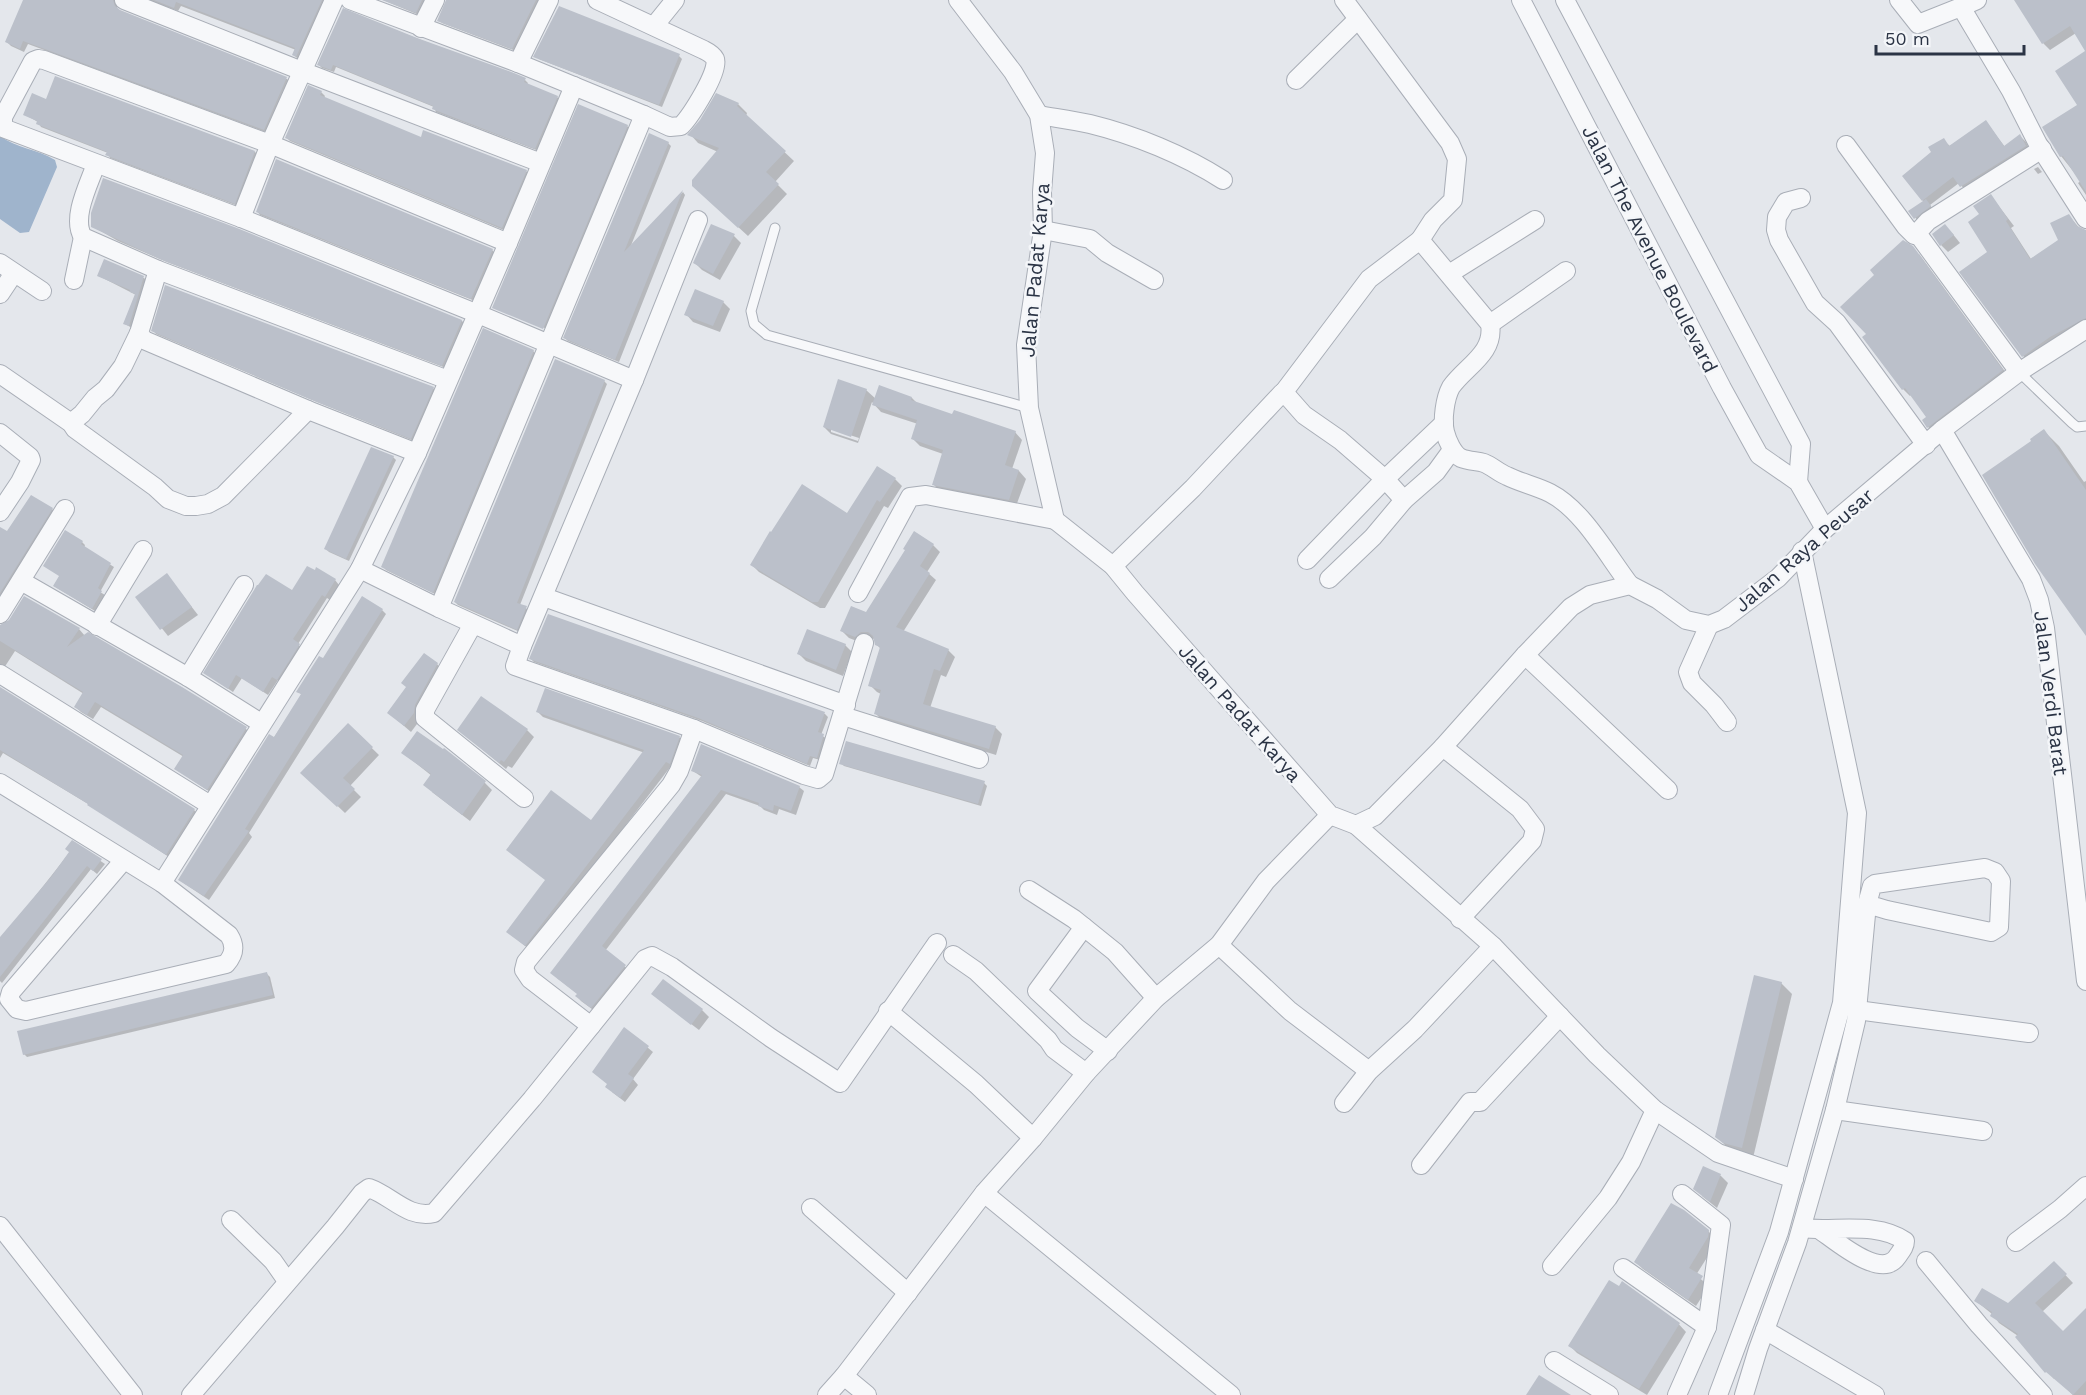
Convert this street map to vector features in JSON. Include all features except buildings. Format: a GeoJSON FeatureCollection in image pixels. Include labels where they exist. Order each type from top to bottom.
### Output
{"type":"FeatureCollection","features":[{"type":"Feature","properties":{"kind":"street"},"geometry":{"type":"LineString","coordinates":[[124,0],[541,163]]}},
{"type":"Feature","properties":{"kind":"street"},"geometry":{"type":"LineString","coordinates":[[241,218],[270,144],[334,0]]}},
{"type":"Feature","properties":{"kind":"street"},"geometry":{"type":"LineString","coordinates":[[350,0],[377,5],[421,28],[518,63],[670,127],[681,126],[694,109],[714,73],[716,62],[704,50],[597,0]]}},
{"type":"Feature","properties":{"kind":"street"},"geometry":{"type":"LineString","coordinates":[[421,28],[435,0]]}},
{"type":"Feature","properties":{"kind":"street"},"geometry":{"type":"LineString","coordinates":[[518,63],[549,0]]}},
{"type":"Feature","properties":{"kind":"street"},"geometry":{"type":"LineString","coordinates":[[654,26],[675,0]]}},
{"type":"Feature","properties":{"kind":"street","name":"Jalan Padat Karya"},"geometry":{"type":"LineString","coordinates":[[958,0],[1013,72],[1039,115],[1045,153],[1042,192],[1043,230],[1026,345],[1029,408],[1055,520],[1113,566],[1330,815]]}},
{"type":"Feature","properties":{"kind":"street"},"geometry":{"type":"LineString","coordinates":[[1113,566],[1193,488],[1283,393],[1369,279],[1420,240],[1433,220],[1453,200],[1457,159],[1450,143],[1344,0]]}},
{"type":"Feature","properties":{"kind":"street","name":"Jalan The Avenue Boulevard"},"geometry":{"type":"LineString","coordinates":[[1521,0],[1722,388],[1759,454],[1798,482],[1825,529]]}},
{"type":"Feature","properties":{"kind":"street","name":"Jalan The Avenue Boulevard"},"geometry":{"type":"LineString","coordinates":[[1565,0],[1801,444],[1798,482]]}},
{"type":"Feature","properties":{"kind":"street"},"geometry":{"type":"LineString","coordinates":[[1899,0],[1918,24],[1969,3],[2042,149],[2086,219]]}},
{"type":"Feature","properties":{"kind":"street"},"geometry":{"type":"LineString","coordinates":[[1296,80],[1358,19]]}},
{"type":"Feature","properties":{"kind":"street"},"geometry":{"type":"LineString","coordinates":[[508,243],[270,144],[38,59],[33,61],[3,117],[3,128],[241,218],[634,380]]}},
{"type":"Feature","properties":{"kind":"street"},"geometry":{"type":"LineString","coordinates":[[162,883],[360,568],[417,453],[574,86]]}},
{"type":"Feature","properties":{"kind":"street"},"geometry":{"type":"LineString","coordinates":[[439,608],[644,115]]}},
{"type":"Feature","properties":{"kind":"street"},"geometry":{"type":"LineString","coordinates":[[1039,115],[1091,124],[1145,142],[1206,169],[1223,180]]}},
{"type":"Feature","properties":{"kind":"street"},"geometry":{"type":"LineString","coordinates":[[1846,145],[1914,235],[1928,221],[2042,149]]}},
{"type":"Feature","properties":{"kind":"street"},"geometry":{"type":"LineString","coordinates":[[96,164],[78,217],[79,230],[83,237],[159,270],[448,380]]}},
{"type":"Feature","properties":{"kind":"street"},"geometry":{"type":"LineString","coordinates":[[1801,198],[1786,202],[1777,217],[1775,225],[1779,240],[1815,303],[1837,323],[1926,445]]}},
{"type":"Feature","properties":{"kind":"street"},"geometry":{"type":"LineString","coordinates":[[698,220],[515,666],[694,729],[818,779],[824,774],[864,643]]}},
{"type":"Feature","properties":{"kind":"street"},"geometry":{"type":"LineString","coordinates":[[1449,274],[1535,220]]}},
{"type":"Feature","properties":{"kind":"street"},"geometry":{"type":"LineString","coordinates":[[1043,230],[1090,239],[1107,253],[1154,280]]}},
{"type":"Feature","properties":{"kind":"street"},"geometry":{"type":"LineString","coordinates":[[1917,233],[2019,372]]}},
{"type":"Feature","properties":{"kind":"street"},"geometry":{"type":"LineString","coordinates":[[74,280],[83,237]]}},
{"type":"Feature","properties":{"kind":"street"},"geometry":{"type":"LineString","coordinates":[[1420,240],[1490,324],[1490,340],[1484,353],[1451,388],[1446,401],[1445,432],[1452,450],[1460,458],[1485,463],[1506,476],[1536,487],[1566,503],[1580,518],[1629,585],[1657,599],[1686,620],[1709,625],[1688,672],[1692,682],[1727,722]]}},
{"type":"Feature","properties":{"kind":"street"},"geometry":{"type":"LineString","coordinates":[[0,294],[7,268],[42,291]]}},
{"type":"Feature","properties":{"kind":"street"},"geometry":{"type":"LineString","coordinates":[[71,423],[106,389],[123,366],[139,333],[159,270]]}},
{"type":"Feature","properties":{"kind":"street"},"geometry":{"type":"LineString","coordinates":[[1490,324],[1566,271]]}},
{"type":"Feature","properties":{"kind":"street","name":"Jalan Raya Peusar"},"geometry":{"type":"LineString","coordinates":[[1709,625],[1724,619],[1778,578],[1825,529],[1942,430],[2019,372],[2086,329]]}},
{"type":"Feature","properties":{"kind":"street"},"geometry":{"type":"LineString","coordinates":[[139,333],[150,345],[417,453]]}},
{"type":"Feature","properties":{"kind":"street"},"geometry":{"type":"LineString","coordinates":[[0,374],[71,423],[75,429],[168,499],[186,506],[208,504],[223,496],[308,410]]}},
{"type":"Feature","properties":{"kind":"street"},"geometry":{"type":"LineString","coordinates":[[1283,393],[1304,415],[1340,440],[1404,500]]}},
{"type":"Feature","properties":{"kind":"street"},"geometry":{"type":"LineString","coordinates":[[1307,560],[1384,479],[1444,423]]}},
{"type":"Feature","properties":{"kind":"street","name":"Jalan Verdi Barat"},"geometry":{"type":"LineString","coordinates":[[1942,430],[2031,579],[2039,600],[2045,628],[2086,981]]}},
{"type":"Feature","properties":{"kind":"street"},"geometry":{"type":"LineString","coordinates":[[0,433],[31,460],[20,482],[0,512]]}},
{"type":"Feature","properties":{"kind":"street"},"geometry":{"type":"LineString","coordinates":[[1329,579],[1372,537],[1404,500],[1436,472],[1452,450]]}},
{"type":"Feature","properties":{"kind":"street"},"geometry":{"type":"LineString","coordinates":[[858,593],[910,497],[926,495],[1055,520]]}},
{"type":"Feature","properties":{"kind":"street"},"geometry":{"type":"LineString","coordinates":[[0,615],[11,588],[65,509]]}},
{"type":"Feature","properties":{"kind":"street"},"geometry":{"type":"LineString","coordinates":[[1321,544],[1344,563]]}},
{"type":"Feature","properties":{"kind":"street"},"geometry":{"type":"LineString","coordinates":[[97,626],[143,550]]}},
{"type":"Feature","properties":{"kind":"street"},"geometry":{"type":"LineString","coordinates":[[1718,1395],[1779,1232],[1842,1003],[1857,813],[1802,551]]}},
{"type":"Feature","properties":{"kind":"street"},"geometry":{"type":"LineString","coordinates":[[360,568],[472,624],[522,646]]}},
{"type":"Feature","properties":{"kind":"street"},"geometry":{"type":"LineString","coordinates":[[188,677],[244,585]]}},
{"type":"Feature","properties":{"kind":"street"},"geometry":{"type":"LineString","coordinates":[[1356,825],[1375,816],[1443,747],[1571,607],[1590,595],[1629,585]]}},
{"type":"Feature","properties":{"kind":"street"},"geometry":{"type":"LineString","coordinates":[[11,588],[97,626],[188,677],[261,723]]}},
{"type":"Feature","properties":{"kind":"street"},"geometry":{"type":"LineString","coordinates":[[544,597],[979,759]]}},
{"type":"Feature","properties":{"kind":"street"},"geometry":{"type":"LineString","coordinates":[[472,624],[425,711],[425,718],[524,798]]}},
{"type":"Feature","properties":{"kind":"street"},"geometry":{"type":"LineString","coordinates":[[1525,655],[1668,790]]}},
{"type":"Feature","properties":{"kind":"street"},"geometry":{"type":"LineString","coordinates":[[0,674],[210,805]]}},
{"type":"Feature","properties":{"kind":"street"},"geometry":{"type":"LineString","coordinates":[[591,1026],[530,980],[524,970],[526,962],[671,784],[679,771],[694,729]]}},
{"type":"Feature","properties":{"kind":"street"},"geometry":{"type":"LineString","coordinates":[[1443,747],[1520,809],[1535,829],[1532,841],[1460,918]]}},
{"type":"Feature","properties":{"kind":"street"},"geometry":{"type":"LineString","coordinates":[[0,783],[162,883],[229,935],[233,951],[232,957],[226,964],[26,1011],[13,1006],[9,999],[11,992],[124,860]]}},
{"type":"Feature","properties":{"kind":"street"},"geometry":{"type":"LineString","coordinates":[[827,1395],[984,1193],[1086,1073],[1156,998],[1219,945],[1266,881],[1330,815],[1356,825],[1493,946],[1655,1110],[1718,1152],[1794,1179]]}},
{"type":"Feature","properties":{"kind":"street"},"geometry":{"type":"LineString","coordinates":[[1744,1395],[1765,1330],[1811,1229],[1857,1010],[1867,904],[1872,886],[1985,868],[1995,872],[2001,881],[1999,927],[1991,932],[1867,904]]}},
{"type":"Feature","properties":{"kind":"street"},"geometry":{"type":"LineString","coordinates":[[1029,890],[1084,927],[1115,952],[1156,998]]}},
{"type":"Feature","properties":{"kind":"street"},"geometry":{"type":"LineString","coordinates":[[1084,927],[1037,991],[1077,1028],[1108,1051]]}},
{"type":"Feature","properties":{"kind":"street"},"geometry":{"type":"LineString","coordinates":[[190,1395],[335,1227],[362,1192],[369,1188],[411,1211],[426,1215],[434,1213],[645,959],[652,956],[672,967],[771,1038],[840,1083],[937,943]]}},
{"type":"Feature","properties":{"kind":"street"},"geometry":{"type":"LineString","coordinates":[[1219,945],[1290,1011],[1369,1071]]}},
{"type":"Feature","properties":{"kind":"street"},"geometry":{"type":"LineString","coordinates":[[1344,1103],[1369,1071],[1415,1029],[1493,946]]}},
{"type":"Feature","properties":{"kind":"street"},"geometry":{"type":"LineString","coordinates":[[953,955],[976,970],[1048,1040],[1054,1049],[1086,1073]]}},
{"type":"Feature","properties":{"kind":"street"},"geometry":{"type":"LineString","coordinates":[[1857,1010],[2029,1032]]}},
{"type":"Feature","properties":{"kind":"street"},"geometry":{"type":"LineString","coordinates":[[888,1011],[976,1084],[1033,1138]]}},
{"type":"Feature","properties":{"kind":"street"},"geometry":{"type":"LineString","coordinates":[[1421,1165],[1470,1102],[1480,1102],[1560,1016]]}},
{"type":"Feature","properties":{"kind":"street"},"geometry":{"type":"LineString","coordinates":[[1552,1266],[1608,1198],[1631,1162],[1655,1110]]}},
{"type":"Feature","properties":{"kind":"street"},"geometry":{"type":"LineString","coordinates":[[1835,1110],[1983,1131]]}},
{"type":"Feature","properties":{"kind":"street"},"geometry":{"type":"LineString","coordinates":[[2016,1242],[2086,1186]]}},
{"type":"Feature","properties":{"kind":"street"},"geometry":{"type":"LineString","coordinates":[[984,1193],[1231,1395]]}},
{"type":"Feature","properties":{"kind":"street"},"geometry":{"type":"LineString","coordinates":[[1677,1395],[1707,1327],[1721,1225],[1682,1194]]}},
{"type":"Feature","properties":{"kind":"street"},"geometry":{"type":"LineString","coordinates":[[811,1208],[908,1293]]}},
{"type":"Feature","properties":{"kind":"street"},"geometry":{"type":"LineString","coordinates":[[231,1220],[273,1261],[287,1281]]}},
{"type":"Feature","properties":{"kind":"street"},"geometry":{"type":"LineString","coordinates":[[0,1226],[133,1395]]}},
{"type":"Feature","properties":{"kind":"street"},"geometry":{"type":"LineString","coordinates":[[1926,1261],[2034,1392]]}},
{"type":"Feature","properties":{"kind":"street"},"geometry":{"type":"LineString","coordinates":[[1623,1268],[1707,1327]]}},
{"type":"Feature","properties":{"kind":"street"},"geometry":{"type":"LineString","coordinates":[[1765,1330],[1875,1395]]}},
{"type":"Feature","properties":{"kind":"street"},"geometry":{"type":"LineString","coordinates":[[1554,1361],[1609,1395]]}},
{"type":"Feature","properties":{"kind":"street"},"geometry":{"type":"LineString","coordinates":[[844,1376],[867,1395]]}},
{"type":"Feature","properties":{"kind":"lane"},"geometry":{"type":"LineString","coordinates":[[775,228],[751,311],[754,324],[767,334],[1029,408]]}},
{"type":"Feature","properties":{"kind":"lane"},"geometry":{"type":"LineString","coordinates":[[2019,372],[2072,423],[2077,427],[2086,426]]}},
{"type":"Feature","properties":{"kind":"water"},"geometry":{"type":"Polygon","coordinates":[[[0,136],[55,160],[57,167],[29,232],[20,233],[0,219],[0,136]]]}}]}
